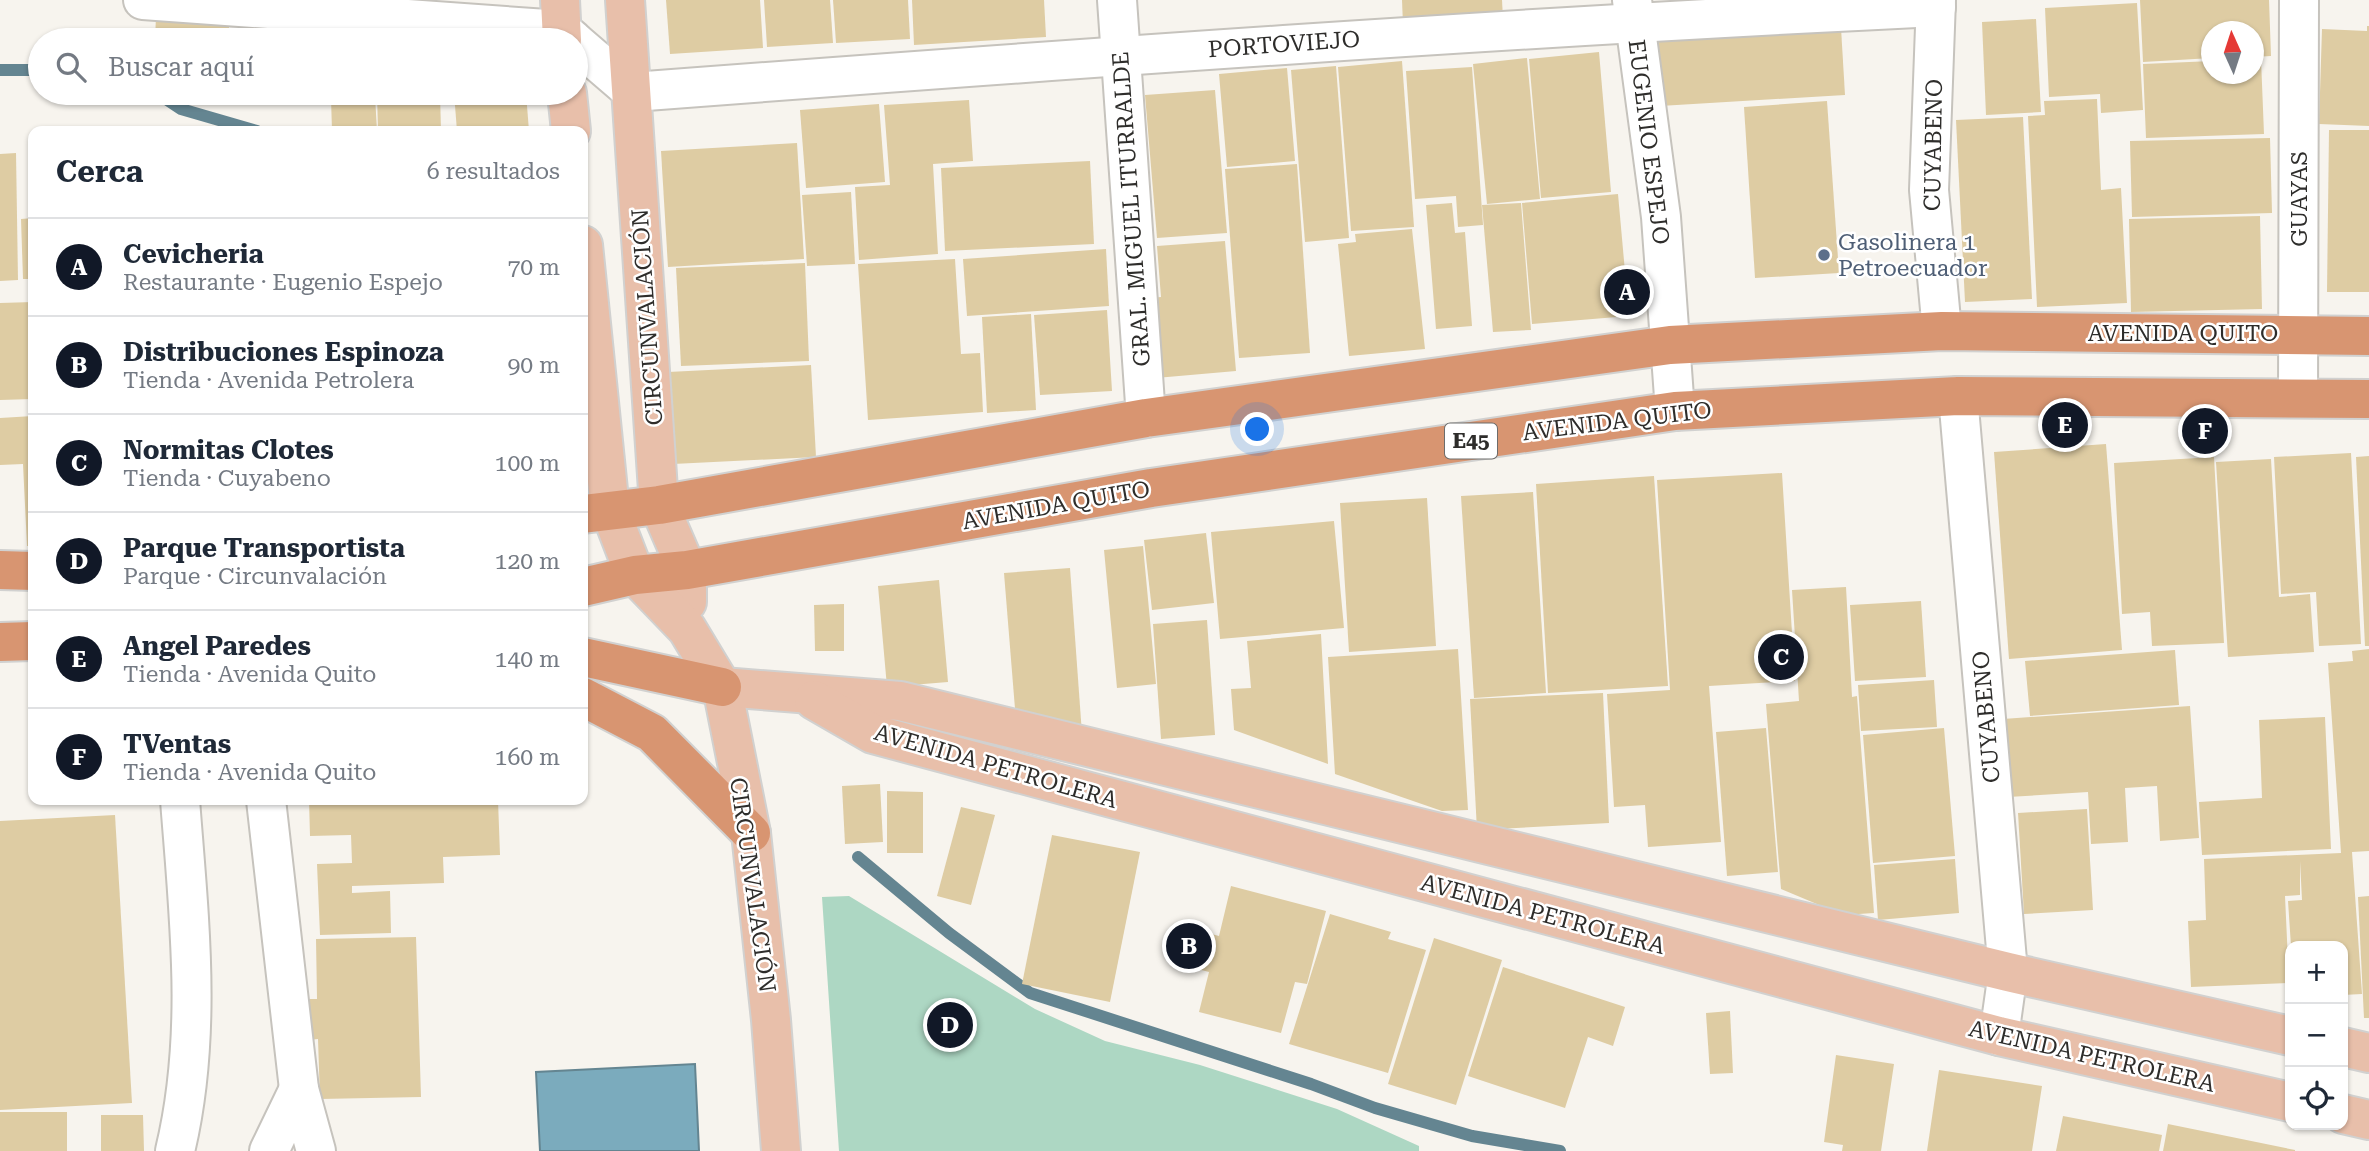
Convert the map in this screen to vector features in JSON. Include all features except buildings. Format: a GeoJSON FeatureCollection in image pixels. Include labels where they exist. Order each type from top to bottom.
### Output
{"type":"FeatureCollection","features":[{"type":"Feature","properties":{"kind":"highway","name":"AVENIDA QUITO"},"geometry":{"type":"LineString","coordinates":[[596,512],[659,505],[1146,418],[1670,345],[1942,331],[2369,336]]}},
{"type":"Feature","properties":{"kind":"highway","name":"AVENIDA QUITO"},"geometry":{"type":"LineString","coordinates":[[588,586],[635,575],[687,570],[1151,488],[1675,411],[1958,396],[2369,399]]}},
{"type":"Feature","properties":{"kind":"highway"},"geometry":{"type":"LineString","coordinates":[[0,570],[28,571]]}},
{"type":"Feature","properties":{"kind":"highway"},"geometry":{"type":"LineString","coordinates":[[0,642],[28,641]]}},
{"type":"Feature","properties":{"kind":"highway"},"geometry":{"type":"LineString","coordinates":[[588,658],[722,687]]}},
{"type":"Feature","properties":{"kind":"highway"},"geometry":{"type":"LineString","coordinates":[[588,700],[652,733],[751,833]]}},
{"type":"Feature","properties":{"kind":"main road","name":"CIRCUNVALACIÓN"},"geometry":{"type":"LineString","coordinates":[[625,0],[659,505],[687,570],[687,629]]}},
{"type":"Feature","properties":{"kind":"main road"},"geometry":{"type":"LineString","coordinates":[[568,105],[570,126]]}},
{"type":"Feature","properties":{"kind":"main road","name":"CIRCUNVALACIÓN"},"geometry":{"type":"LineString","coordinates":[[588,348],[596,512],[635,575],[687,629],[722,687],[751,833],[771,1020],[781,1151]]}},
{"type":"Feature","properties":{"kind":"main road","name":"AVENIDA PETROLERA"},"geometry":{"type":"LineString","coordinates":[[722,687],[900,701],[2008,972],[2285,1035]]}},
{"type":"Feature","properties":{"kind":"main road","name":"AVENIDA PETROLERA"},"geometry":{"type":"LineString","coordinates":[[807,695],[873,734],[1999,1036],[2285,1101]]}},
{"type":"Feature","properties":{"kind":"main road"},"geometry":{"type":"LineString","coordinates":[[2348,1048],[2369,1053]]}},
{"type":"Feature","properties":{"kind":"main road"},"geometry":{"type":"LineString","coordinates":[[2348,1115],[2369,1119]]}},
{"type":"Feature","properties":{"kind":"street"},"geometry":{"type":"LineString","coordinates":[[143,0],[525,28]]}},
{"type":"Feature","properties":{"kind":"street","name":"GRAL. MIGUEL ITURRALDE"},"geometry":{"type":"LineString","coordinates":[[1117,0],[1146,418]]}},
{"type":"Feature","properties":{"kind":"street","name":"GUAYAS"},"geometry":{"type":"LineString","coordinates":[[2298,397],[2299,0]]}},
{"type":"Feature","properties":{"kind":"street","name":"PORTOVIEJO"},"geometry":{"type":"LineString","coordinates":[[633,92],[1120,55],[1632,11],[1936,4]]}},
{"type":"Feature","properties":{"kind":"street","name":"CUYABENO"},"geometry":{"type":"LineString","coordinates":[[1936,4],[1929,190],[1942,331]]}},
{"type":"Feature","properties":{"kind":"street","name":"EUGENIO ESPEJO"},"geometry":{"type":"LineString","coordinates":[[1632,11],[1661,217],[1675,411]]}},
{"type":"Feature","properties":{"kind":"street"},"geometry":{"type":"LineString","coordinates":[[588,51],[633,92]]}},
{"type":"Feature","properties":{"kind":"street","name":"CUYABENO"},"geometry":{"type":"LineString","coordinates":[[1958,396],[2008,972],[1999,1036]]}},
{"type":"Feature","properties":{"kind":"street"},"geometry":{"type":"LineString","coordinates":[[175,1151],[185,1111],[192,1039],[192,967],[180,805]]}},
{"type":"Feature","properties":{"kind":"street"},"geometry":{"type":"LineString","coordinates":[[267,805],[299,1089],[316,1151]]}},
{"type":"Feature","properties":{"kind":"street"},"geometry":{"type":"LineString","coordinates":[[269,1151],[299,1089]]}},
{"type":"Feature","properties":{"kind":"green space"},"geometry":{"type":"Polygon","coordinates":[[[849,896],[1035,1009],[1105,1041],[1200,1065],[1337,1109],[1419,1146],[1419,1151],[839,1151],[822,897],[849,896]]]}},
{"type":"Feature","properties":{"kind":"water"},"geometry":{"type":"Polygon","coordinates":[[[695,1064],[699,1151],[540,1151],[536,1072],[695,1064]]]}},
{"type":"Feature","properties":{"kind":"waterway"},"geometry":{"type":"LineString","coordinates":[[0,70],[28,70]]}},
{"type":"Feature","properties":{"kind":"waterway"},"geometry":{"type":"LineString","coordinates":[[175,105],[240,126]]}},
{"type":"Feature","properties":{"kind":"waterway"},"geometry":{"type":"LineString","coordinates":[[858,857],[949,933],[1030,993],[1311,1084],[1375,1108],[1472,1136],[1560,1151]]}},
{"type":"Feature","properties":{"kind":"place","name":"Gasolinera 1 Petroecuador"},"geometry":{"type":"Point","coordinates":[1824,255]}},
{"type":"Feature","properties":{"kind":"place","name":"Cevicheria"},"geometry":{"type":"Point","coordinates":[1627,292]}},
{"type":"Feature","properties":{"kind":"place","name":"Angel Paredes"},"geometry":{"type":"Point","coordinates":[2065,425]}},
{"type":"Feature","properties":{"kind":"place","name":"TVentas"},"geometry":{"type":"Point","coordinates":[2205,431]}},
{"type":"Feature","properties":{"kind":"place","name":"Normitas Clotes"},"geometry":{"type":"Point","coordinates":[1781,657]}},
{"type":"Feature","properties":{"kind":"place","name":"Distribuciones Espinoza"},"geometry":{"type":"Point","coordinates":[1189,946]}},
{"type":"Feature","properties":{"kind":"place","name":"Parque Transportista"},"geometry":{"type":"Point","coordinates":[950,1025]}}]}
